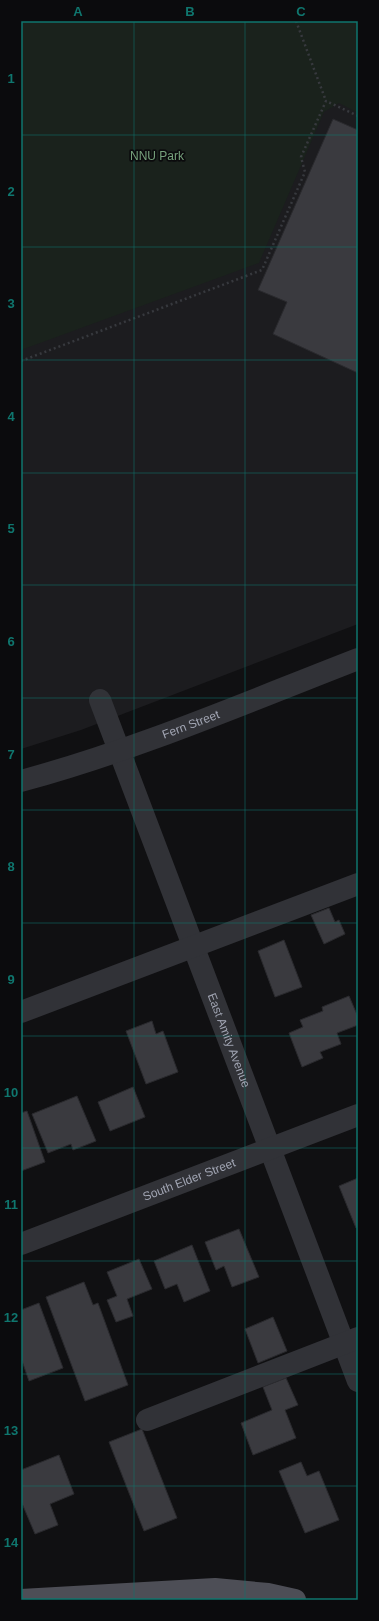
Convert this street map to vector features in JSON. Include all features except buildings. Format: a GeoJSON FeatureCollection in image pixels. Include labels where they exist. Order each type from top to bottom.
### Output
{"type":"FeatureCollection","features":[{"type":"Feature","properties":{"kind":"main road"},"geometry":{"type":"LineString","coordinates":[[21,1600],[215,1589],[268,1594],[295,1600]]}},
{"type":"Feature","properties":{"kind":"street","name":"Fern Street"},"geometry":{"type":"LineString","coordinates":[[21,781],[63,770],[119,751],[358,659]]}},
{"type":"Feature","properties":{"kind":"street","name":"East Amity Avenue"},"geometry":{"type":"LineString","coordinates":[[100,700],[269,1149],[351,1341],[358,1381]]}},
{"type":"Feature","properties":{"kind":"street"},"geometry":{"type":"LineString","coordinates":[[21,1012],[358,884]]}},
{"type":"Feature","properties":{"kind":"street","name":"South Elder Street"},"geometry":{"type":"LineString","coordinates":[[21,1244],[358,1115]]}},
{"type":"Feature","properties":{"kind":"street"},"geometry":{"type":"LineString","coordinates":[[147,1420],[351,1341]]}},
{"type":"Feature","properties":{"kind":"path"},"geometry":{"type":"LineString","coordinates":[[296,21],[326,101],[358,116]]}},
{"type":"Feature","properties":{"kind":"path"},"geometry":{"type":"LineString","coordinates":[[21,361],[262,270],[305,172],[301,156],[326,101]]}},
{"type":"Feature","properties":{"kind":"shaded area"},"geometry":{"type":"Polygon","coordinates":[[[21,21],[358,21],[358,624],[81,730],[21,749],[21,21]]]}},
{"type":"Feature","properties":{"kind":"green space","name":"NNU Park"},"geometry":{"type":"Polygon","coordinates":[[[21,21],[358,21],[358,113],[339,103],[324,112],[259,263],[21,350],[21,21]]]}}]}
